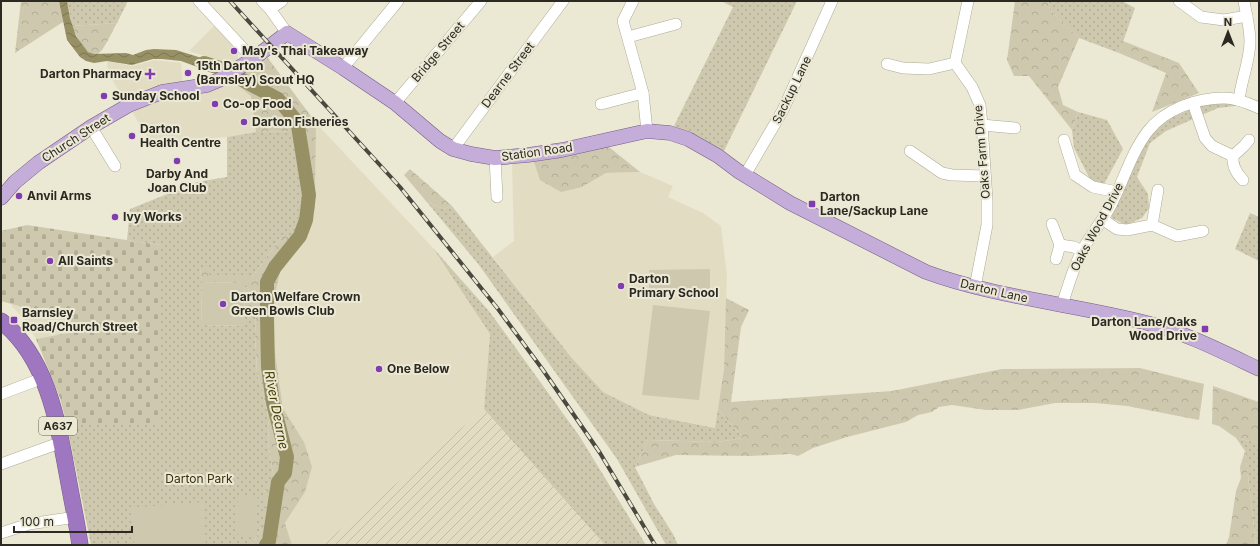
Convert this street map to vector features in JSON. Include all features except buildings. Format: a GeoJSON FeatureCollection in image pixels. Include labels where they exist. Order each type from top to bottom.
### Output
{"type":"FeatureCollection","features":[{"type":"Feature","properties":{"kind":"highway","name":"A637"},"geometry":{"type":"LineString","coordinates":[[2,324],[17,336],[43,378],[54,407],[62,442],[80,545]]}},
{"type":"Feature","properties":{"kind":"main road","name":"Church Street"},"geometry":{"type":"LineString","coordinates":[[1,198],[31,167],[91,127],[129,105],[162,92],[207,85],[223,78],[253,59],[287,34]]}},
{"type":"Feature","properties":{"kind":"main road","name":"Station Road"},"geometry":{"type":"LineString","coordinates":[[287,34],[343,68],[394,103],[440,141],[453,149],[495,158],[562,150],[647,131],[670,133],[688,139],[718,156],[745,175]]}},
{"type":"Feature","properties":{"kind":"main road","name":"Darton Lane"},"geometry":{"type":"LineString","coordinates":[[745,175],[790,203],[910,265],[945,279],[975,287],[1119,317],[1172,331],[1259,369]]}},
{"type":"Feature","properties":{"kind":"street"},"geometry":{"type":"LineString","coordinates":[[199,1],[253,59]]}},
{"type":"Feature","properties":{"kind":"street","name":"Station Road"},"geometry":{"type":"LineString","coordinates":[[282,1],[266,5],[287,34]]}},
{"type":"Feature","properties":{"kind":"street"},"geometry":{"type":"LineString","coordinates":[[343,68],[398,1]]}},
{"type":"Feature","properties":{"kind":"street","name":"Bridge Street"},"geometry":{"type":"LineString","coordinates":[[394,103],[481,1]]}},
{"type":"Feature","properties":{"kind":"street","name":"Dearne Street"},"geometry":{"type":"LineString","coordinates":[[453,149],[563,1]]}},
{"type":"Feature","properties":{"kind":"street"},"geometry":{"type":"LineString","coordinates":[[633,1],[623,21],[643,93],[647,131]]}},
{"type":"Feature","properties":{"kind":"street","name":"Sackup Lane"},"geometry":{"type":"LineString","coordinates":[[745,175],[783,110],[832,1]]}},
{"type":"Feature","properties":{"kind":"street"},"geometry":{"type":"LineString","coordinates":[[887,64],[903,68],[930,69],[955,63],[968,1]]}},
{"type":"Feature","properties":{"kind":"street"},"geometry":{"type":"LineString","coordinates":[[1179,1],[1201,17],[1224,20],[1247,16]]}},
{"type":"Feature","properties":{"kind":"street"},"geometry":{"type":"LineString","coordinates":[[1239,100],[1250,42],[1244,1]]}},
{"type":"Feature","properties":{"kind":"street"},"geometry":{"type":"LineString","coordinates":[[628,37],[676,24]]}},
{"type":"Feature","properties":{"kind":"street","name":"Oaks Farm Drive"},"geometry":{"type":"LineString","coordinates":[[955,63],[972,87],[980,106],[982,125],[987,200],[987,225],[975,287]]}},
{"type":"Feature","properties":{"kind":"street"},"geometry":{"type":"LineString","coordinates":[[601,104],[643,93]]}},
{"type":"Feature","properties":{"kind":"street","name":"Oaks Wood Drive"},"geometry":{"type":"LineString","coordinates":[[1062,305],[1073,270],[1082,251],[1103,219],[1134,154],[1149,130],[1159,120],[1174,110],[1193,103],[1225,98],[1239,100],[1259,108]]}},
{"type":"Feature","properties":{"kind":"street"},"geometry":{"type":"LineString","coordinates":[[1193,103],[1205,138],[1212,146],[1233,156]]}},
{"type":"Feature","properties":{"kind":"street"},"geometry":{"type":"LineString","coordinates":[[982,125],[1015,128]]}},
{"type":"Feature","properties":{"kind":"street"},"geometry":{"type":"LineString","coordinates":[[91,127],[115,166]]}},
{"type":"Feature","properties":{"kind":"street"},"geometry":{"type":"LineString","coordinates":[[1064,140],[1075,175],[1093,187],[1117,192]]}},
{"type":"Feature","properties":{"kind":"street"},"geometry":{"type":"LineString","coordinates":[[1243,180],[1238,176],[1233,167],[1233,156],[1248,140]]}},
{"type":"Feature","properties":{"kind":"street"},"geometry":{"type":"LineString","coordinates":[[910,151],[942,173],[952,175],[985,176]]}},
{"type":"Feature","properties":{"kind":"street"},"geometry":{"type":"LineString","coordinates":[[495,158],[497,197]]}},
{"type":"Feature","properties":{"kind":"street"},"geometry":{"type":"LineString","coordinates":[[1152,225],[1158,190]]}},
{"type":"Feature","properties":{"kind":"street"},"geometry":{"type":"LineString","coordinates":[[1103,219],[1108,224],[1118,229],[1127,230],[1152,225],[1177,236],[1204,231]]}},
{"type":"Feature","properties":{"kind":"street"},"geometry":{"type":"LineString","coordinates":[[1052,224],[1060,245],[1056,259]]}},
{"type":"Feature","properties":{"kind":"street"},"geometry":{"type":"LineString","coordinates":[[1060,245],[1074,247],[1082,251]]}},
{"type":"Feature","properties":{"kind":"street"},"geometry":{"type":"LineString","coordinates":[[1,394],[43,378]]}},
{"type":"Feature","properties":{"kind":"street"},"geometry":{"type":"LineString","coordinates":[[1,464],[62,442]]}},
{"type":"Feature","properties":{"kind":"street"},"geometry":{"type":"LineString","coordinates":[[1,534],[29,524],[76,517]]}},
{"type":"Feature","properties":{"kind":"shaded area"},"geometry":{"type":"Polygon","coordinates":[[[214,26],[238,51],[238,60],[229,64],[189,51],[214,26]]]}},
{"type":"Feature","properties":{"kind":"shaded area"},"geometry":{"type":"Polygon","coordinates":[[[155,60],[181,63],[183,90],[231,80],[251,95],[256,132],[227,137],[152,144],[108,73],[107,61],[132,66],[155,60]]]}},
{"type":"Feature","properties":{"kind":"shaded area"},"geometry":{"type":"Polygon","coordinates":[[[316,123],[433,248],[490,334],[484,409],[364,511],[321,545],[292,545],[285,523],[305,492],[304,442],[283,408],[274,346],[274,305],[282,265],[306,231],[315,208],[316,123]]]}},
{"type":"Feature","properties":{"kind":"shaded area","name":"Darton Primary School"},"geometry":{"type":"Polygon","coordinates":[[[533,159],[582,187],[606,173],[640,172],[673,186],[668,197],[703,213],[721,226],[727,275],[724,369],[716,428],[649,415],[603,392],[571,357],[493,257],[514,241],[512,164],[533,159]]]}},
{"type":"Feature","properties":{"kind":"shaded area"},"geometry":{"type":"Polygon","coordinates":[[[10,304],[71,319],[68,333],[36,339],[22,317],[10,304]]]}},
{"type":"Feature","properties":{"kind":"shaded area"},"geometry":{"type":"Polygon","coordinates":[[[484,409],[605,545],[321,545],[364,511],[484,409]]]}},
{"type":"Feature","properties":{"kind":"green space"},"geometry":{"type":"Polygon","coordinates":[[[21,1],[59,1],[62,10],[63,22],[15,53],[21,1]]]}},
{"type":"Feature","properties":{"kind":"green space"},"geometry":{"type":"Polygon","coordinates":[[[67,1],[128,1],[117,23],[72,26],[67,1]]]}},
{"type":"Feature","properties":{"kind":"green space"},"geometry":{"type":"Polygon","coordinates":[[[721,1],[797,1],[724,151],[674,126],[733,7],[721,1]]]}},
{"type":"Feature","properties":{"kind":"green space"},"geometry":{"type":"Polygon","coordinates":[[[1015,1],[1048,1],[1050,10],[1079,38],[1058,87],[1063,105],[1078,112],[1072,130],[1029,76],[1014,76],[1007,60],[1015,1]]]}},
{"type":"Feature","properties":{"kind":"green space"},"geometry":{"type":"Polygon","coordinates":[[[1048,1],[1122,1],[1135,8],[1119,53],[1079,38],[1050,10],[1048,1]]]}},
{"type":"Feature","properties":{"kind":"green space"},"geometry":{"type":"Polygon","coordinates":[[[117,23],[106,44],[97,54],[88,52],[80,42],[72,26],[117,23]]]}},
{"type":"Feature","properties":{"kind":"green space"},"geometry":{"type":"Polygon","coordinates":[[[1123,41],[1179,63],[1199,93],[1152,112],[1166,73],[1119,53],[1123,41]]]}},
{"type":"Feature","properties":{"kind":"green space"},"geometry":{"type":"Polygon","coordinates":[[[268,58],[316,123],[315,208],[306,231],[282,265],[274,305],[274,346],[283,408],[304,442],[312,467],[305,492],[285,523],[292,545],[252,545],[264,523],[264,492],[274,480],[268,443],[269,428],[267,410],[257,372],[255,334],[256,303],[245,283],[202,282],[200,268],[208,267],[210,277],[252,277],[283,235],[292,235],[302,218],[306,194],[292,131],[256,132],[251,96],[231,80],[268,58]]]}},
{"type":"Feature","properties":{"kind":"green space"},"geometry":{"type":"Polygon","coordinates":[[[1213,102],[1239,103],[1243,105],[1218,108],[1166,131],[1150,143],[1137,177],[1148,194],[1149,208],[1142,218],[1126,225],[1112,218],[1111,213],[1134,164],[1141,151],[1157,129],[1165,122],[1176,116],[1213,102]]]}},
{"type":"Feature","properties":{"kind":"green space"},"geometry":{"type":"Polygon","coordinates":[[[1078,112],[1107,120],[1123,149],[1104,184],[1091,181],[1074,148],[1072,130],[1078,112]]]}},
{"type":"Feature","properties":{"kind":"green space","name":"Darton Park"},"geometry":{"type":"Polygon","coordinates":[[[292,131],[306,194],[302,218],[292,235],[283,235],[252,277],[210,277],[200,268],[202,282],[201,325],[244,326],[245,283],[256,303],[255,334],[257,372],[267,410],[269,428],[268,443],[274,480],[264,492],[264,523],[252,545],[91,545],[67,425],[160,425],[160,245],[127,240],[130,209],[197,182],[227,177],[227,137],[256,132],[292,131]]]}},
{"type":"Feature","properties":{"kind":"green space"},"geometry":{"type":"Polygon","coordinates":[[[604,143],[640,172],[606,173],[582,187],[561,192],[540,180],[533,159],[604,143]]]}},
{"type":"Feature","properties":{"kind":"green space"},"geometry":{"type":"Polygon","coordinates":[[[410,169],[452,206],[443,209],[426,201],[404,175],[410,169]]]}},
{"type":"Feature","properties":{"kind":"green space"},"geometry":{"type":"Polygon","coordinates":[[[426,201],[443,209],[452,206],[571,357],[603,392],[649,415],[715,428],[718,409],[743,438],[718,442],[648,440],[635,467],[654,504],[673,534],[678,545],[666,545],[617,459],[479,265],[426,201]]]}},
{"type":"Feature","properties":{"kind":"green space"},"geometry":{"type":"Polygon","coordinates":[[[1250,213],[1259,217],[1259,261],[1235,249],[1250,213]]]}},
{"type":"Feature","properties":{"kind":"green space"},"geometry":{"type":"Polygon","coordinates":[[[27,225],[160,245],[160,425],[67,425],[60,398],[36,339],[68,333],[71,319],[50,315],[1,301],[1,231],[27,225]]]}},
{"type":"Feature","properties":{"kind":"green space"},"geometry":{"type":"Polygon","coordinates":[[[433,248],[489,311],[580,437],[646,545],[605,545],[484,409],[490,334],[433,248]]]}},
{"type":"Feature","properties":{"kind":"green space"},"geometry":{"type":"Polygon","coordinates":[[[710,269],[710,292],[649,292],[649,270],[710,269]]]}},
{"type":"Feature","properties":{"kind":"green space","name":"Darton Welfare Crown Green Bowls Club"},"geometry":{"type":"Polygon","coordinates":[[[202,282],[245,283],[244,326],[201,325],[202,282]]]}},
{"type":"Feature","properties":{"kind":"green space"},"geometry":{"type":"Polygon","coordinates":[[[726,298],[749,310],[741,327],[731,402],[892,391],[1002,369],[1140,368],[1204,384],[1199,420],[1127,406],[1095,403],[1055,403],[1018,410],[986,410],[952,405],[939,407],[932,412],[918,415],[906,422],[847,437],[813,448],[798,456],[790,454],[750,456],[676,455],[635,467],[648,440],[718,442],[743,438],[718,409],[724,369],[726,298]]]}},
{"type":"Feature","properties":{"kind":"green space"},"geometry":{"type":"Polygon","coordinates":[[[653,305],[710,311],[699,400],[642,395],[653,305]]]}},
{"type":"Feature","properties":{"kind":"green space"},"geometry":{"type":"Polygon","coordinates":[[[1213,386],[1259,402],[1259,443],[1236,438],[1219,426],[1212,424],[1213,386]]]}},
{"type":"Feature","properties":{"kind":"green space"},"geometry":{"type":"Polygon","coordinates":[[[1236,438],[1259,443],[1259,545],[1256,545],[1245,451],[1236,438]]]}},
{"type":"Feature","properties":{"kind":"green space"},"geometry":{"type":"Polygon","coordinates":[[[1245,451],[1256,545],[1226,545],[1229,537],[1236,491],[1241,478],[1240,467],[1245,451]]]}},
{"type":"Feature","properties":{"kind":"green space"},"geometry":{"type":"Polygon","coordinates":[[[238,496],[258,498],[255,536],[235,534],[238,496]]]}},
{"type":"Feature","properties":{"kind":"green space"},"geometry":{"type":"Polygon","coordinates":[[[203,502],[206,545],[134,545],[131,508],[203,502]]]}},
{"type":"Feature","properties":{"kind":"water"},"geometry":{"type":"Polygon","coordinates":[[[59,1],[67,1],[70,18],[76,36],[88,52],[94,54],[126,53],[133,55],[146,50],[154,49],[176,50],[221,64],[229,65],[214,73],[181,61],[162,59],[153,59],[132,65],[107,61],[94,63],[86,61],[80,57],[67,40],[59,1]]]}},
{"type":"Feature","properties":{"kind":"waterway","name":"River Dearne"},"geometry":{"type":"LineString","coordinates":[[204,63],[220,68],[278,99],[294,118],[298,126],[309,195],[306,220],[300,236],[275,267],[267,282],[268,367],[273,403],[287,457],[285,473],[278,482],[269,541],[266,545]]}},
{"type":"Feature","properties":{"kind":"railway"},"geometry":{"type":"LineString","coordinates":[[230,1],[400,187],[498,309],[543,370],[600,453],[655,545]]}},
{"type":"Feature","properties":{"kind":"place","name":"May's Thai Takeaway"},"geometry":{"type":"Point","coordinates":[234,51]}},
{"type":"Feature","properties":{"kind":"place","name":"15th Darton (Barnsley) Scout HQ"},"geometry":{"type":"Point","coordinates":[188,73]}},
{"type":"Feature","properties":{"kind":"place","name":"Darton Pharmacy"},"geometry":{"type":"Point","coordinates":[150,74]}},
{"type":"Feature","properties":{"kind":"place","name":"Sunday School"},"geometry":{"type":"Point","coordinates":[104,96]}},
{"type":"Feature","properties":{"kind":"place","name":"Co-op Food"},"geometry":{"type":"Point","coordinates":[215,104]}},
{"type":"Feature","properties":{"kind":"place","name":"Darton Fisheries"},"geometry":{"type":"Point","coordinates":[244,122]}},
{"type":"Feature","properties":{"kind":"place","name":"Darton Health Centre"},"geometry":{"type":"Point","coordinates":[132,136]}},
{"type":"Feature","properties":{"kind":"place","name":"Darby And Joan Club"},"geometry":{"type":"Point","coordinates":[177,161]}},
{"type":"Feature","properties":{"kind":"place","name":"Anvil Arms"},"geometry":{"type":"Point","coordinates":[19,196]}},
{"type":"Feature","properties":{"kind":"place","name":"Darton Lane/Sackup Lane"},"geometry":{"type":"Point","coordinates":[812,204]}},
{"type":"Feature","properties":{"kind":"place","name":"Ivy Works"},"geometry":{"type":"Point","coordinates":[115,217]}},
{"type":"Feature","properties":{"kind":"place","name":"All Saints"},"geometry":{"type":"Point","coordinates":[50,261]}},
{"type":"Feature","properties":{"kind":"place","name":"Darton Primary School"},"geometry":{"type":"Point","coordinates":[621,286]}},
{"type":"Feature","properties":{"kind":"place","name":"Darton Welfare Crown Green Bowls Club"},"geometry":{"type":"Point","coordinates":[223,304]}},
{"type":"Feature","properties":{"kind":"place","name":"Barnsley Road/Church Street"},"geometry":{"type":"Point","coordinates":[14,320]}},
{"type":"Feature","properties":{"kind":"place","name":"Darton Lane/Oaks Wood Drive"},"geometry":{"type":"Point","coordinates":[1205,329]}},
{"type":"Feature","properties":{"kind":"place","name":"One Below"},"geometry":{"type":"Point","coordinates":[379,369]}}]}
